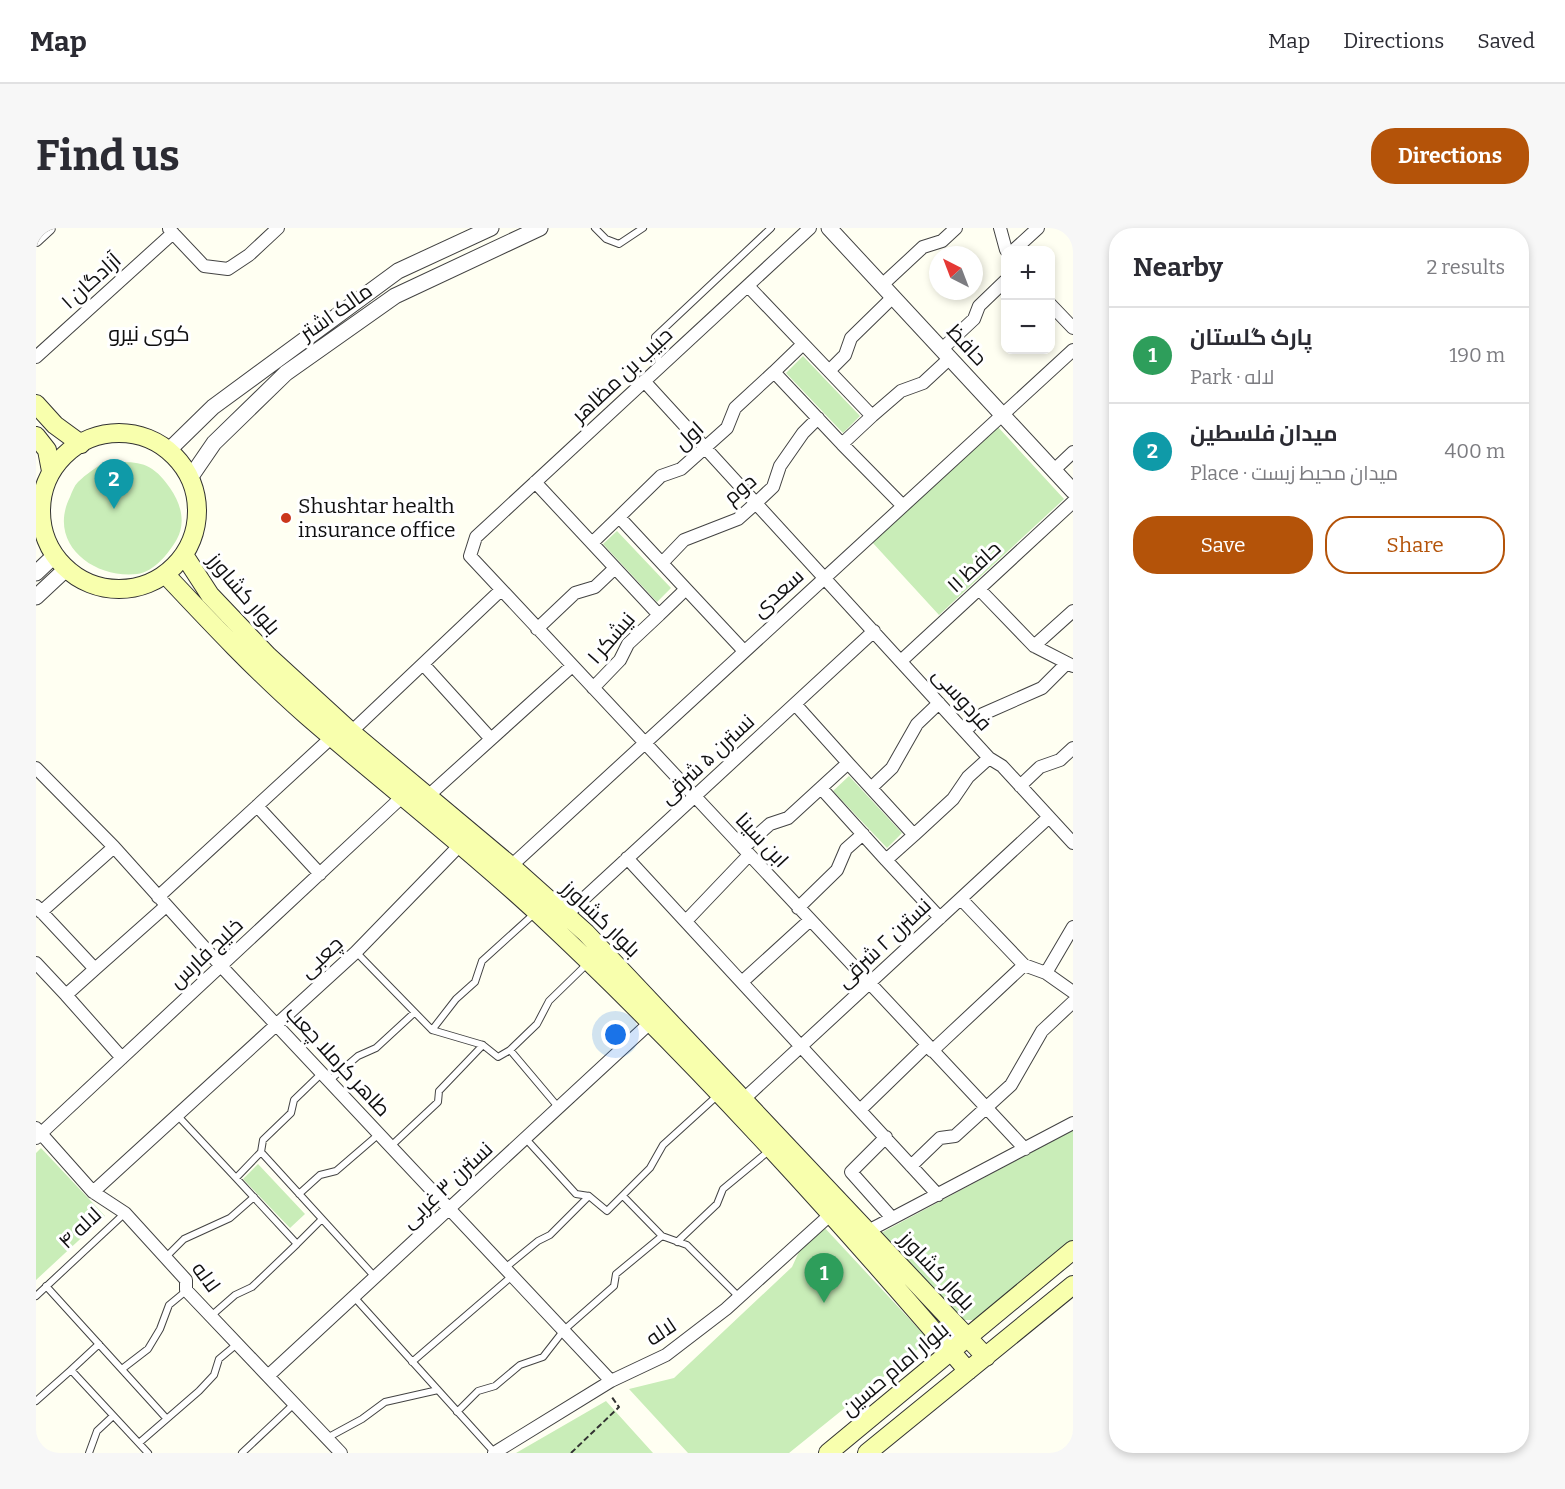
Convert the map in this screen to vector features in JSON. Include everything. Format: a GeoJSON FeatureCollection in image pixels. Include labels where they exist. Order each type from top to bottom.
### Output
{"type":"FeatureCollection","features":[{"type":"Feature","properties":{"kind":"main road"},"geometry":{"type":"LineString","coordinates":[[36,404],[55,425],[81,444]]}},
{"type":"Feature","properties":{"kind":"main road"},"geometry":{"type":"LineString","coordinates":[[119,432],[145,437],[169,450],[181,463],[190,478],[197,504],[195,531],[184,555],[165,574],[141,586],[115,589],[89,584],[60,563],[44,536],[40,514],[43,492],[51,471],[69,450],[92,437],[119,432]]}},
{"type":"Feature","properties":{"kind":"main road"},"geometry":{"type":"LineString","coordinates":[[36,436],[47,450],[51,471]]}},
{"type":"Feature","properties":{"kind":"main road","name":"بلوار کشاورز"},"geometry":{"type":"LineString","coordinates":[[184,555],[210,595],[268,656],[351,732],[566,915],[745,1098],[986,1357]]}},
{"type":"Feature","properties":{"kind":"main road","name":"بلوار کشاورز"},"geometry":{"type":"LineString","coordinates":[[165,574],[244,658],[332,737],[537,912],[651,1022],[771,1149],[968,1371]]}},
{"type":"Feature","properties":{"kind":"main road","name":"بلوار امام حسین"},"geometry":{"type":"LineString","coordinates":[[828,1453],[1073,1250]]}},
{"type":"Feature","properties":{"kind":"main road"},"geometry":{"type":"LineString","coordinates":[[867,1453],[1073,1285]]}},
{"type":"Feature","properties":{"kind":"street"},"geometry":{"type":"LineString","coordinates":[[36,240],[49,228]]}},
{"type":"Feature","properties":{"kind":"street"},"geometry":{"type":"LineString","coordinates":[[171,230],[204,266],[228,269],[249,255],[278,228]]}},
{"type":"Feature","properties":{"kind":"street","name":"مالک اشتر"},"geometry":{"type":"LineString","coordinates":[[169,450],[213,407],[398,271],[491,228]]}},
{"type":"Feature","properties":{"kind":"street","name":"مالک اشتر"},"geometry":{"type":"LineString","coordinates":[[190,478],[214,443],[286,373],[395,296],[540,228]]}},
{"type":"Feature","properties":{"kind":"street","name":"حبیب بن مظاهر"},"geometry":{"type":"LineString","coordinates":[[471,556],[476,537],[810,228]]}},
{"type":"Feature","properties":{"kind":"street","name":"حافظ"},"geometry":{"type":"LineString","coordinates":[[829,228],[1073,491]]}},
{"type":"Feature","properties":{"kind":"street"},"geometry":{"type":"LineString","coordinates":[[882,285],[923,247],[942,241],[956,228]]}},
{"type":"Feature","properties":{"kind":"street"},"geometry":{"type":"LineString","coordinates":[[1000,228],[1005,246]]}},
{"type":"Feature","properties":{"kind":"street"},"geometry":{"type":"LineString","coordinates":[[1018,246],[1038,228]]}},
{"type":"Feature","properties":{"kind":"street","name":"آزادگان ۱"},"geometry":{"type":"LineString","coordinates":[[36,357],[171,230]]}},
{"type":"Feature","properties":{"kind":"street"},"geometry":{"type":"LineString","coordinates":[[843,444],[900,391],[922,383],[974,319],[979,306],[1001,285]]}},
{"type":"Feature","properties":{"kind":"street"},"geometry":{"type":"LineString","coordinates":[[748,286],[872,416]]}},
{"type":"Feature","properties":{"kind":"street"},"geometry":{"type":"LineString","coordinates":[[829,371],[845,355],[851,338],[893,297]]}},
{"type":"Feature","properties":{"kind":"street"},"geometry":{"type":"LineString","coordinates":[[1055,309],[1073,328]]}},
{"type":"Feature","properties":{"kind":"street","name":"اول"},"geometry":{"type":"LineString","coordinates":[[592,543],[661,476],[681,469],[727,428],[735,408],[803,344]]}},
{"type":"Feature","properties":{"kind":"street","name":"سعدی"},"geometry":{"type":"LineString","coordinates":[[511,866],[1073,350]]}},
{"type":"Feature","properties":{"kind":"street"},"geometry":{"type":"LineString","coordinates":[[774,372],[903,506]]}},
{"type":"Feature","properties":{"kind":"street","name":"فردوسی"},"geometry":{"type":"LineString","coordinates":[[644,381],[990,758],[1002,766],[1073,843]]}},
{"type":"Feature","properties":{"kind":"street","name":"دوم"},"geometry":{"type":"LineString","coordinates":[[662,563],[684,540],[738,519],[756,503],[773,487],[780,466],[802,433],[818,418]]}},
{"type":"Feature","properties":{"kind":"street"},"geometry":{"type":"LineString","coordinates":[[1054,470],[1073,452]]}},
{"type":"Feature","properties":{"kind":"street"},"geometry":{"type":"LineString","coordinates":[[535,482],[659,615]]}},
{"type":"Feature","properties":{"kind":"street","name":"حافظ ۱۱"},"geometry":{"type":"LineString","coordinates":[[901,661],[1073,502]]}},
{"type":"Feature","properties":{"kind":"street"},"geometry":{"type":"LineString","coordinates":[[619,517],[744,651]]}},
{"type":"Feature","properties":{"kind":"street","name":"ابن سینا"},"geometry":{"type":"LineString","coordinates":[[471,556],[809,921],[1025,1149]]}},
{"type":"Feature","properties":{"kind":"street"},"geometry":{"type":"LineString","coordinates":[[36,573],[60,563]]}},
{"type":"Feature","properties":{"kind":"street"},"geometry":{"type":"LineString","coordinates":[[36,597],[60,563]]}},
{"type":"Feature","properties":{"kind":"street"},"geometry":{"type":"LineString","coordinates":[[537,629],[575,593],[595,587],[615,568]]}},
{"type":"Feature","properties":{"kind":"street","name":"نیشکر ۱"},"geometry":{"type":"LineString","coordinates":[[593,688],[620,660],[628,644],[686,589]]}},
{"type":"Feature","properties":{"kind":"street"},"geometry":{"type":"LineString","coordinates":[[965,731],[983,714],[1042,688],[1070,665],[1034,646],[979,589]]}},
{"type":"Feature","properties":{"kind":"street"},"geometry":{"type":"LineString","coordinates":[[351,732],[501,590]]}},
{"type":"Feature","properties":{"kind":"street"},"geometry":{"type":"LineString","coordinates":[[1034,646],[1073,611]]}},
{"type":"Feature","properties":{"kind":"street","name":"نسترن ۵ شرقی"},"geometry":{"type":"LineString","coordinates":[[566,915],[874,631]]}},
{"type":"Feature","properties":{"kind":"street"},"geometry":{"type":"LineString","coordinates":[[423,664],[491,739]]}},
{"type":"Feature","properties":{"kind":"street"},"geometry":{"type":"LineString","coordinates":[[428,796],[572,666]]}},
{"type":"Feature","properties":{"kind":"street"},"geometry":{"type":"LineString","coordinates":[[871,788],[892,768],[917,723],[939,703]]}},
{"type":"Feature","properties":{"kind":"street"},"geometry":{"type":"LineString","coordinates":[[795,704],[914,835]]}},
{"type":"Feature","properties":{"kind":"street"},"geometry":{"type":"LineString","coordinates":[[66,995],[257,806],[332,737]]}},
{"type":"Feature","properties":{"kind":"street"},"geometry":{"type":"LineString","coordinates":[[1020,786],[1040,767],[1060,760],[1073,748]]}},
{"type":"Feature","properties":{"kind":"street"},"geometry":{"type":"LineString","coordinates":[[886,860],[953,799],[968,777],[990,758]]}},
{"type":"Feature","properties":{"kind":"street"},"geometry":{"type":"LineString","coordinates":[[686,921],[770,824],[788,818],[848,763]]}},
{"type":"Feature","properties":{"kind":"street","name":"طاهر کرملا چعب"},"geometry":{"type":"LineString","coordinates":[[36,768],[114,847],[221,966],[564,1330],[607,1383]]}},
{"type":"Feature","properties":{"kind":"street"},"geometry":{"type":"LineString","coordinates":[[821,788],[940,918]]}},
{"type":"Feature","properties":{"kind":"street","name":"خلیج فارس"},"geometry":{"type":"LineString","coordinates":[[38,1133],[122,1058],[403,796]]}},
{"type":"Feature","properties":{"kind":"street"},"geometry":{"type":"LineString","coordinates":[[257,806],[320,874]]}},
{"type":"Feature","properties":{"kind":"street","name":"نسترن ۲ شرقی"},"geometry":{"type":"LineString","coordinates":[[745,1098],[1049,817]]}},
{"type":"Feature","properties":{"kind":"street"},"geometry":{"type":"LineString","coordinates":[[798,908],[837,870],[846,849],[863,834]]}},
{"type":"Feature","properties":{"kind":"street","name":"چعبی"},"geometry":{"type":"LineString","coordinates":[[176,1114],[356,952],[459,846]]}},
{"type":"Feature","properties":{"kind":"street"},"geometry":{"type":"LineString","coordinates":[[94,969],[39,909],[114,847]]}},
{"type":"Feature","properties":{"kind":"street"},"geometry":{"type":"LineString","coordinates":[[627,858],[938,1195]]}},
{"type":"Feature","properties":{"kind":"street"},"geometry":{"type":"LineString","coordinates":[[961,899],[1024,965],[1046,973],[1073,992]]}},
{"type":"Feature","properties":{"kind":"street"},"geometry":{"type":"LineString","coordinates":[[742,981],[809,921]]}},
{"type":"Feature","properties":{"kind":"street"},"geometry":{"type":"LineString","coordinates":[[1046,973],[1073,927]]}},
{"type":"Feature","properties":{"kind":"street"},"geometry":{"type":"LineString","coordinates":[[861,1110],[1024,965]]}},
{"type":"Feature","properties":{"kind":"street"},"geometry":{"type":"LineString","coordinates":[[37,966],[122,1058]]}},
{"type":"Feature","properties":{"kind":"street"},"geometry":{"type":"LineString","coordinates":[[911,1166],[940,1138],[955,1136],[1011,1085],[1042,1031],[1073,1002]]}},
{"type":"Feature","properties":{"kind":"street","name":"نسترن ۳ غربی"},"geometry":{"type":"LineString","coordinates":[[268,1376],[651,1022]]}},
{"type":"Feature","properties":{"kind":"street","name":"لاله ۴"},"geometry":{"type":"LineString","coordinates":[[93,1192],[176,1114]]}},
{"type":"Feature","properties":{"kind":"street"},"geometry":{"type":"LineString","coordinates":[[868,1231],[1073,1123]]}},
{"type":"Feature","properties":{"kind":"street","name":"لاله"},"geometry":{"type":"LineString","coordinates":[[38,1133],[93,1192],[125,1213],[186,1280],[186,1290],[341,1453]]}},
{"type":"Feature","properties":{"kind":"street"},"geometry":{"type":"LineString","coordinates":[[886,1137],[851,1172],[892,1218]]}},
{"type":"Feature","properties":{"kind":"street","name":"لاله"},"geometry":{"type":"LineString","coordinates":[[494,1453],[607,1383],[666,1355],[739,1297],[830,1215]]}},
{"type":"Feature","properties":{"kind":"lane"},"geometry":{"type":"LineString","coordinates":[[595,228],[606,239],[619,244],[643,228]]}},
{"type":"Feature","properties":{"kind":"lane"},"geometry":{"type":"LineString","coordinates":[[659,368],[655,337],[771,228]]}},
{"type":"Feature","properties":{"kind":"lane"},"geometry":{"type":"LineString","coordinates":[[432,1030],[456,999],[475,982],[482,961],[537,912]]}},
{"type":"Feature","properties":{"kind":"lane"},"geometry":{"type":"LineString","coordinates":[[356,952],[432,1030],[483,1045],[498,1057],[510,1050],[537,1024],[549,1001],[590,962]]}},
{"type":"Feature","properties":{"kind":"lane"},"geometry":{"type":"LineString","coordinates":[[236,1178],[261,1152],[263,1140],[291,1113],[294,1100],[326,1076],[358,1056],[376,1048],[414,1014]]}},
{"type":"Feature","properties":{"kind":"lane"},"geometry":{"type":"LineString","coordinates":[[391,1146],[438,1102],[440,1091],[483,1045]]}},
{"type":"Feature","properties":{"kind":"lane"},"geometry":{"type":"LineString","coordinates":[[510,1050],[560,1108]]}},
{"type":"Feature","properties":{"kind":"lane"},"geometry":{"type":"LineString","coordinates":[[526,1139],[576,1194],[589,1196],[607,1211],[650,1168],[663,1145],[718,1095]]}},
{"type":"Feature","properties":{"kind":"lane"},"geometry":{"type":"LineString","coordinates":[[176,1114],[297,1244]]}},
{"type":"Feature","properties":{"kind":"lane"},"geometry":{"type":"LineString","coordinates":[[299,1194],[320,1175],[336,1171],[380,1134]]}},
{"type":"Feature","properties":{"kind":"lane"},"geometry":{"type":"LineString","coordinates":[[677,1242],[717,1204],[723,1189],[771,1149]]}},
{"type":"Feature","properties":{"kind":"lane"},"geometry":{"type":"LineString","coordinates":[[261,1152],[375,1278]]}},
{"type":"Feature","properties":{"kind":"lane"},"geometry":{"type":"LineString","coordinates":[[412,1362],[509,1272],[538,1240],[550,1235],[589,1196]]}},
{"type":"Feature","properties":{"kind":"lane"},"geometry":{"type":"LineString","coordinates":[[623,1196],[662,1236],[687,1245],[739,1297]]}},
{"type":"Feature","properties":{"kind":"lane"},"geometry":{"type":"LineString","coordinates":[[165,1258],[184,1239],[230,1218],[254,1197]]}},
{"type":"Feature","properties":{"kind":"lane","name":"لاله ۴"},"geometry":{"type":"LineString","coordinates":[[36,1296],[125,1213]]}},
{"type":"Feature","properties":{"kind":"lane"},"geometry":{"type":"LineString","coordinates":[[211,1316],[235,1294],[252,1287],[322,1220]]}},
{"type":"Feature","properties":{"kind":"lane"},"geometry":{"type":"LineString","coordinates":[[457,1412],[478,1391],[495,1386],[520,1365],[543,1356],[564,1330],[614,1286],[616,1274],[662,1236]]}},
{"type":"Feature","properties":{"kind":"lane"},"geometry":{"type":"LineString","coordinates":[[46,1287],[166,1418]]}},
{"type":"Feature","properties":{"kind":"lane"},"geometry":{"type":"LineString","coordinates":[[122,1369],[148,1348],[160,1329],[169,1305],[186,1290]]}},
{"type":"Feature","properties":{"kind":"lane"},"geometry":{"type":"LineString","coordinates":[[354,1297],[494,1453]]}},
{"type":"Feature","properties":{"kind":"lane"},"geometry":{"type":"LineString","coordinates":[[36,1401],[99,1344]]}},
{"type":"Feature","properties":{"kind":"lane"},"geometry":{"type":"LineString","coordinates":[[139,1443],[199,1391],[214,1375],[219,1359],[237,1344]]}},
{"type":"Feature","properties":{"kind":"lane"},"geometry":{"type":"LineString","coordinates":[[71,1370],[148,1453]]}},
{"type":"Feature","properties":{"kind":"lane"},"geometry":{"type":"LineString","coordinates":[[327,1438],[362,1419],[385,1402],[438,1390]]}},
{"type":"Feature","properties":{"kind":"lane"},"geometry":{"type":"LineString","coordinates":[[242,1453],[295,1404]]}},
{"type":"Feature","properties":{"kind":"lane"},"geometry":{"type":"LineString","coordinates":[[89,1453],[97,1431],[113,1416]]}},
{"type":"Feature","properties":{"kind":"path"},"geometry":{"type":"LineString","coordinates":[[571,1453],[619,1407],[607,1383]]}},
{"type":"Feature","properties":{"kind":"green space"},"geometry":{"type":"Polygon","coordinates":[[[803,356],[860,416],[843,433],[786,373],[803,356]]]}},
{"type":"Feature","properties":{"kind":"green space"},"geometry":{"type":"Polygon","coordinates":[[[998,427],[1064,499],[939,615],[872,542],[998,427]]]}},
{"type":"Feature","properties":{"kind":"green space"},"geometry":{"type":"Polygon","coordinates":[[[104,462],[134,463],[149,467],[163,479],[174,494],[181,513],[180,533],[170,550],[149,570],[137,574],[105,571],[78,555],[69,543],[64,514],[74,487],[84,476],[104,462]]]}},
{"type":"Feature","properties":{"kind":"green space"},"geometry":{"type":"Polygon","coordinates":[[[617,531],[671,588],[657,602],[603,544],[617,531]]]}},
{"type":"Feature","properties":{"kind":"green space"},"geometry":{"type":"Polygon","coordinates":[[[849,776],[902,833],[887,848],[833,791],[849,776]]]}},
{"type":"Feature","properties":{"kind":"green space"},"geometry":{"type":"Polygon","coordinates":[[[1073,1130],[1073,1240],[976,1320],[963,1320],[881,1233],[1073,1130]]]}},
{"type":"Feature","properties":{"kind":"green space"},"geometry":{"type":"Polygon","coordinates":[[[41,1148],[105,1216],[36,1280],[36,1153],[41,1148]]]}},
{"type":"Feature","properties":{"kind":"green space"},"geometry":{"type":"Polygon","coordinates":[[[258,1164],[305,1214],[290,1228],[243,1179],[258,1164]]]}},
{"type":"Feature","properties":{"kind":"green space"},"geometry":{"type":"Polygon","coordinates":[[[823,1226],[929,1340],[789,1453],[688,1453],[629,1389],[674,1378],[792,1267],[802,1245],[823,1226]]]}},
{"type":"Feature","properties":{"kind":"green space"},"geometry":{"type":"Polygon","coordinates":[[[606,1401],[653,1453],[516,1453],[606,1401]]]}},
{"type":"Feature","properties":{"kind":"place","name":"میدان فلسطین"},"geometry":{"type":"Point","coordinates":[114,509]}},
{"type":"Feature","properties":{"kind":"place","name":"Shushtar health insurance office"},"geometry":{"type":"Point","coordinates":[286,518]}},
{"type":"Feature","properties":{"kind":"place","name":"پارک گلستان"},"geometry":{"type":"Point","coordinates":[824,1303]}},
{"type":"Feature","properties":{"kind":"district","name":"کوی نیرو"},"geometry":{"type":"Point","coordinates":[149,333]}}]}
